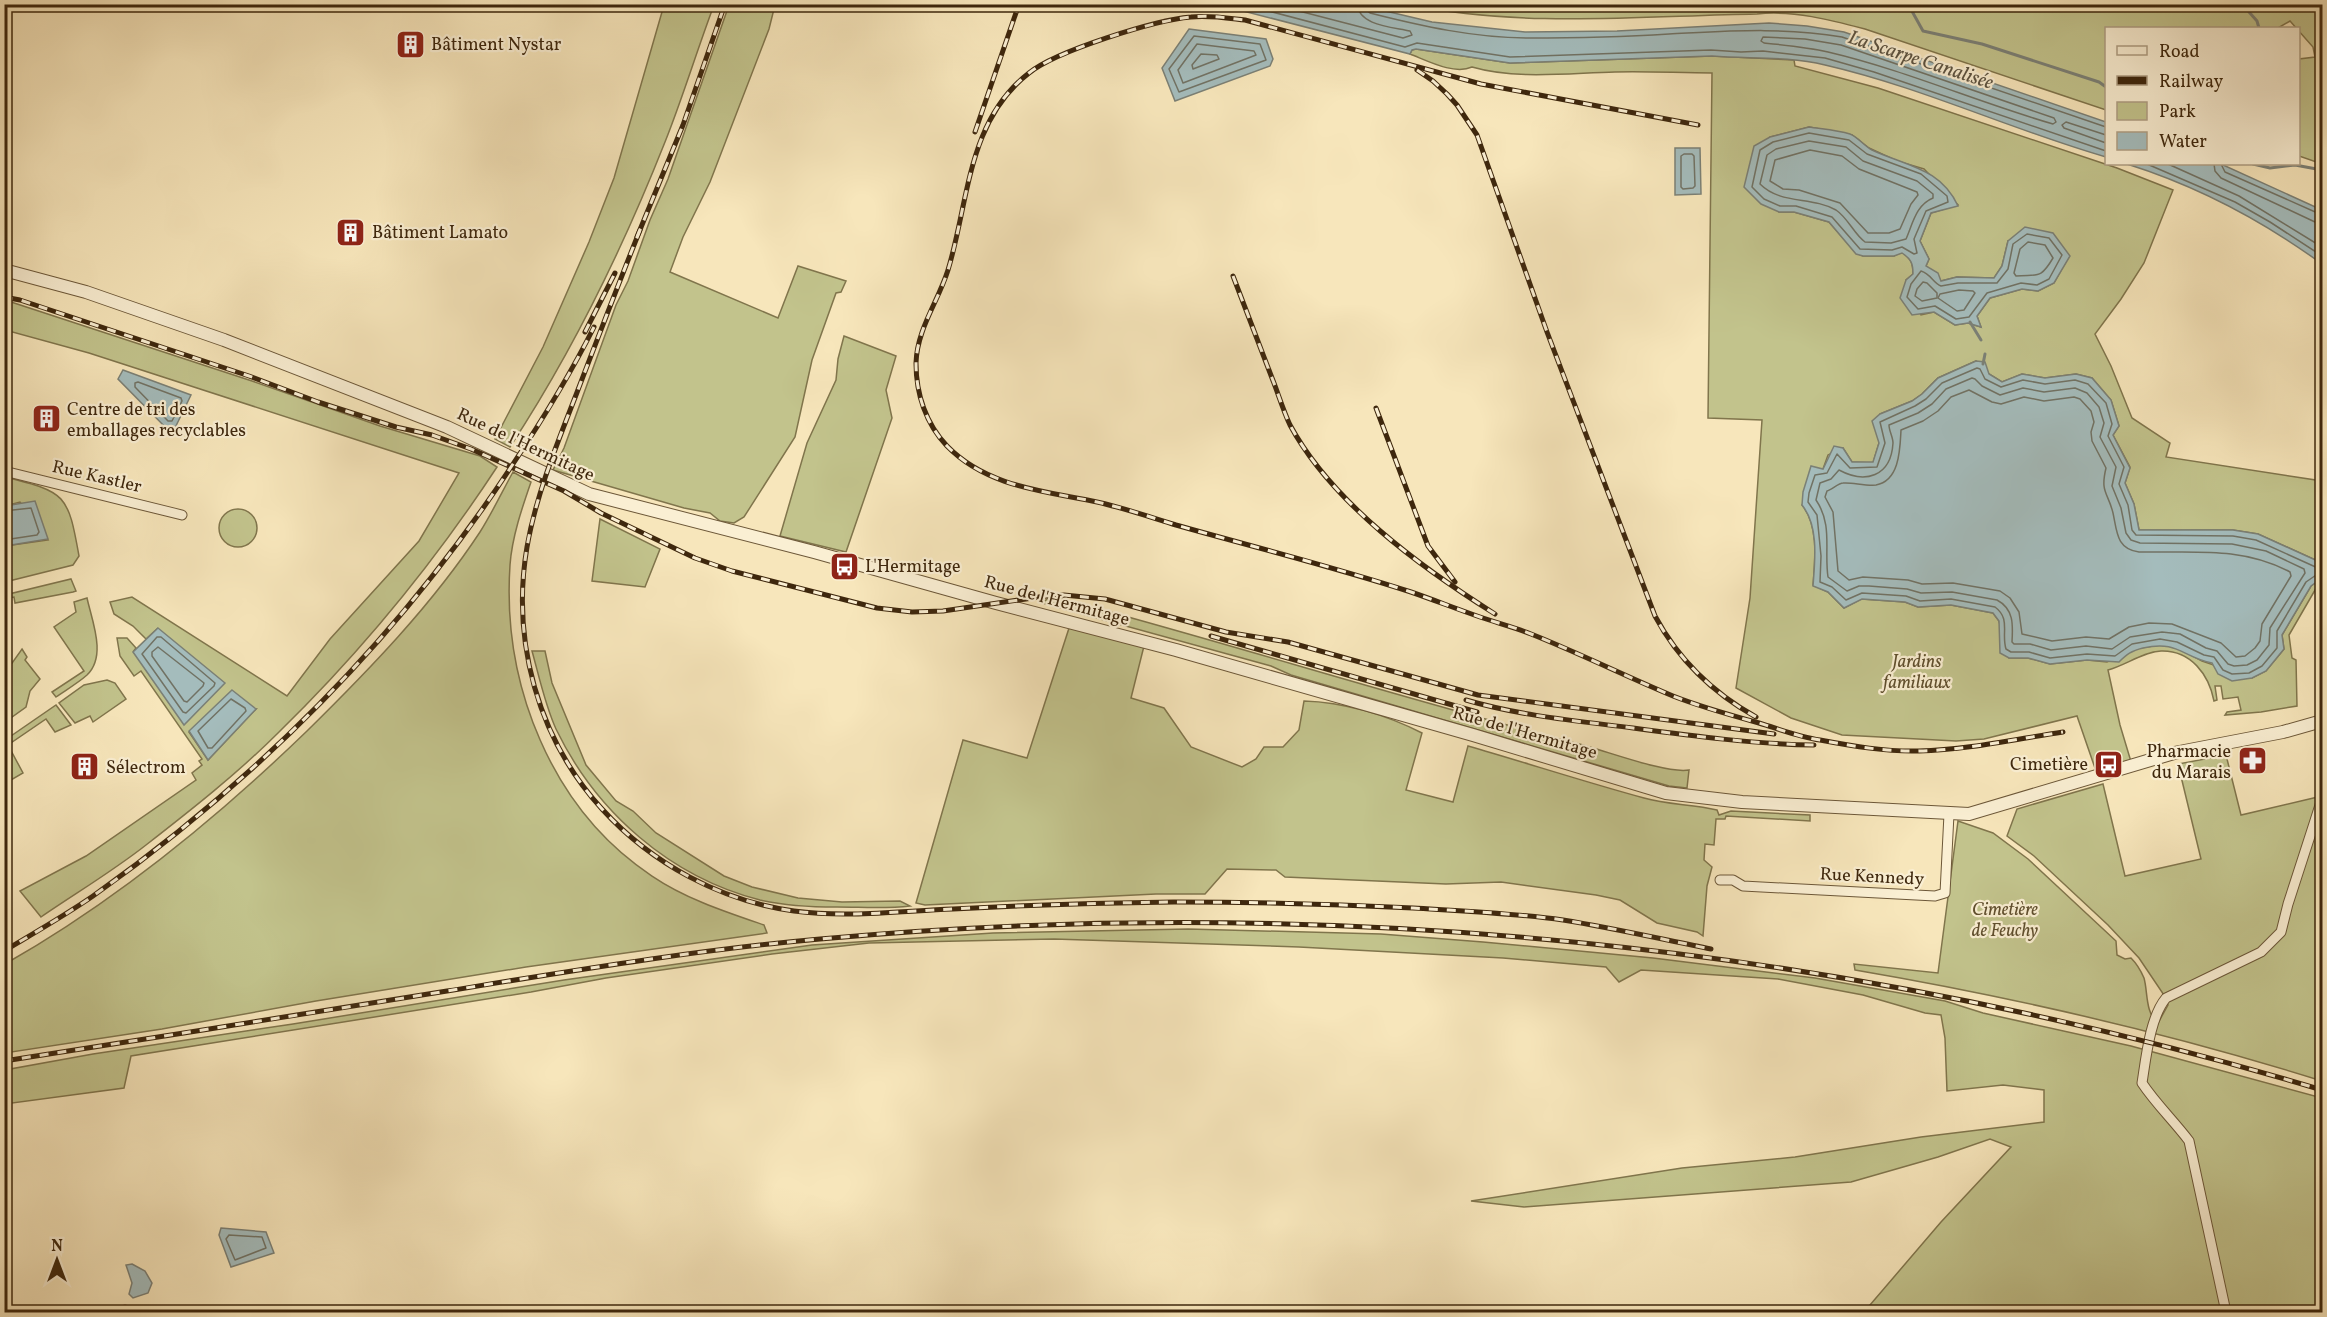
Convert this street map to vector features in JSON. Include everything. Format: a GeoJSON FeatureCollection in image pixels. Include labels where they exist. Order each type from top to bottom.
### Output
{"type":"FeatureCollection","features":[{"type":"Feature","properties":{"kind":"street","name":"Rue de l'Hermitage"},"geometry":{"type":"LineString","coordinates":[[4,270],[86,292],[224,340],[447,427],[589,494],[803,549],[1176,650],[1666,793],[1742,802],[1969,814],[2174,753],[2322,722]]}},
{"type":"Feature","properties":{"kind":"street","name":"Rue Kastler"},"geometry":{"type":"LineString","coordinates":[[4,471],[183,515]]}},
{"type":"Feature","properties":{"kind":"street"},"geometry":{"type":"LineString","coordinates":[[2226,1312],[2189,1141],[2142,1083],[2146,1054],[2161,1003],[2166,998],[2261,952],[2281,932],[2322,799]]}},
{"type":"Feature","properties":{"kind":"street","name":"Rue Kennedy"},"geometry":{"type":"LineString","coordinates":[[1720,879],[1733,880],[1743,886],[1935,896],[1945,893],[1949,814]]}},
{"type":"Feature","properties":{"kind":"green space"},"geometry":{"type":"Polygon","coordinates":[[[664,5],[714,5],[665,142],[614,260],[555,374],[510,447],[495,439],[543,347],[614,178],[664,5]]]}},
{"type":"Feature","properties":{"kind":"green space"},"geometry":{"type":"Polygon","coordinates":[[[729,5],[775,5],[769,29],[710,182],[683,237],[670,272],[778,318],[798,266],[846,281],[841,292],[836,293],[812,360],[795,437],[744,517],[734,523],[720,521],[710,513],[684,508],[553,470],[564,448],[616,305],[628,281],[668,179],[729,5]]]}},
{"type":"Feature","properties":{"kind":"green space"},"geometry":{"type":"Polygon","coordinates":[[[1411,5],[2322,5],[2322,164],[2300,156],[2300,59],[2315,57],[2313,47],[2300,32],[2300,27],[2295,27],[2290,21],[2280,27],[2105,27],[2105,110],[1865,29],[1812,17],[1771,13],[1583,19],[1454,12],[1411,5]]]}},
{"type":"Feature","properties":{"kind":"green space","name":"Jardins familiaux"},"geometry":{"type":"Polygon","coordinates":[[[1416,49],[1510,63],[1712,56],[1794,60],[1795,66],[1878,88],[2117,168],[2173,190],[2144,263],[2095,334],[2132,418],[2170,443],[2166,457],[2322,481],[2322,563],[2258,534],[2233,530],[2139,530],[2134,504],[2125,483],[2130,467],[2113,435],[2119,426],[2111,400],[2092,378],[2076,374],[2045,378],[2022,374],[2002,382],[1989,374],[1976,361],[1938,378],[1912,401],[1880,414],[1879,443],[1873,463],[1852,462],[1843,448],[1828,455],[1823,469],[1802,505],[1811,523],[1815,544],[1813,585],[1828,592],[1844,608],[1861,599],[1905,602],[1918,607],[1951,605],[1993,613],[1999,621],[2009,658],[2028,658],[2050,664],[2087,660],[2107,662],[2134,649],[2160,645],[2176,647],[2202,661],[2252,678],[2266,671],[2284,649],[2282,635],[2311,586],[2322,578],[2289,635],[2292,658],[2296,660],[2297,706],[2225,715],[2227,712],[2241,710],[2238,697],[2223,699],[2221,686],[2215,686],[2217,700],[2214,701],[2203,673],[2190,660],[2172,652],[2161,651],[2148,654],[2108,670],[2120,725],[2132,765],[2096,771],[2077,716],[1984,739],[1956,741],[1842,735],[1791,718],[1736,688],[1750,598],[1762,420],[1708,418],[1712,73],[1627,72],[1525,75],[1472,67],[1449,68],[1410,54],[1416,49]],[[1809,127],[1770,137],[1779,212],[1794,212],[1829,222],[1856,253],[1863,256],[1894,256],[1902,252],[1912,264],[1913,274],[1906,280],[1921,315],[1934,312],[1955,325],[1968,323],[1981,327],[1977,316],[1990,298],[2022,289],[2038,291],[2054,283],[2069,256],[2008,241],[2002,266],[1994,278],[1957,277],[1941,281],[1926,266],[1929,259],[1920,241],[1931,213],[1958,205],[1924,169],[1897,161],[1869,148],[1852,135],[1809,127]]]}},
{"type":"Feature","properties":{"kind":"green space"},"geometry":{"type":"Polygon","coordinates":[[[5,300],[252,381],[380,426],[480,456],[497,467],[448,538],[395,606],[338,671],[263,748],[231,777],[146,845],[41,917],[20,891],[86,856],[196,780],[192,773],[202,765],[199,761],[202,759],[141,671],[134,676],[120,656],[117,638],[127,638],[136,648],[133,652],[158,628],[146,639],[133,626],[114,614],[110,602],[132,597],[287,696],[330,639],[419,541],[459,473],[89,353],[5,330],[5,300]],[[256,709],[205,717],[189,732],[208,760],[256,709]]]}},
{"type":"Feature","properties":{"kind":"green space"},"geometry":{"type":"Polygon","coordinates":[[[844,336],[896,356],[886,390],[892,418],[846,552],[780,536],[807,443],[836,380],[844,336]]]}},
{"type":"Feature","properties":{"kind":"green space"},"geometry":{"type":"Polygon","coordinates":[[[513,472],[531,482],[511,554],[510,610],[515,654],[525,698],[540,740],[561,780],[586,816],[617,848],[652,876],[692,898],[764,925],[767,933],[526,967],[162,1029],[5,1053],[5,964],[86,914],[163,857],[237,796],[307,731],[421,611],[480,532],[513,472]]]}},
{"type":"Feature","properties":{"kind":"green space"},"geometry":{"type":"Polygon","coordinates":[[[5,477],[41,487],[61,499],[71,520],[79,556],[73,565],[5,582],[5,546],[48,540],[20,502],[5,506],[5,477]]]}},
{"type":"Feature","properties":{"kind":"green space"},"geometry":{"type":"Polygon","coordinates":[[[238,509],[251,515],[257,528],[251,541],[238,547],[225,541],[219,528],[225,515],[238,509]]]}},
{"type":"Feature","properties":{"kind":"green space"},"geometry":{"type":"Polygon","coordinates":[[[600,519],[660,549],[645,587],[592,581],[600,519]]]}},
{"type":"Feature","properties":{"kind":"green space"},"geometry":{"type":"Polygon","coordinates":[[[71,579],[76,591],[73,592],[15,603],[14,597],[8,598],[5,595],[71,579]]]}},
{"type":"Feature","properties":{"kind":"green space"},"geometry":{"type":"Polygon","coordinates":[[[1051,596],[1650,765],[1689,770],[1687,788],[1669,786],[1291,675],[1271,666],[1042,603],[1051,596]]]}},
{"type":"Feature","properties":{"kind":"green space"},"geometry":{"type":"Polygon","coordinates":[[[87,598],[96,638],[96,658],[87,675],[56,697],[52,692],[84,671],[54,627],[76,612],[74,602],[87,598]]]}},
{"type":"Feature","properties":{"kind":"green space"},"geometry":{"type":"Polygon","coordinates":[[[1071,622],[1145,642],[1131,698],[1164,708],[1191,747],[1242,767],[1256,759],[1264,747],[1283,747],[1299,730],[1304,701],[1319,702],[1364,711],[1422,733],[1406,790],[1453,802],[1468,746],[1644,798],[1717,810],[1719,815],[1731,811],[1810,815],[1810,821],[1726,816],[1725,819],[1716,819],[1714,845],[1705,844],[1704,860],[1712,867],[1707,886],[1703,936],[1697,932],[1657,923],[1620,900],[1596,895],[1501,882],[1446,884],[1285,877],[1276,870],[1227,869],[1205,894],[1156,894],[925,905],[916,903],[963,740],[1027,758],[1071,622]]]}},
{"type":"Feature","properties":{"kind":"green space"},"geometry":{"type":"Polygon","coordinates":[[[22,649],[27,657],[25,660],[40,679],[30,691],[26,707],[5,722],[5,673],[22,649]]]}},
{"type":"Feature","properties":{"kind":"green space"},"geometry":{"type":"Polygon","coordinates":[[[532,651],[545,651],[552,683],[586,765],[616,801],[633,811],[656,833],[724,876],[752,887],[798,898],[842,902],[900,901],[910,906],[818,907],[770,902],[727,889],[666,858],[614,814],[592,788],[573,759],[552,720],[532,651]]]}},
{"type":"Feature","properties":{"kind":"green space"},"geometry":{"type":"Polygon","coordinates":[[[107,680],[115,683],[126,699],[93,722],[90,716],[75,723],[59,703],[84,685],[107,680]]]}},
{"type":"Feature","properties":{"kind":"green space"},"geometry":{"type":"Polygon","coordinates":[[[56,705],[71,725],[55,732],[46,719],[8,745],[23,773],[11,780],[5,779],[5,744],[11,736],[56,705]]]}},
{"type":"Feature","properties":{"kind":"green space","name":"Cimetière de Feuchy"},"geometry":{"type":"Polygon","coordinates":[[[2226,755],[2241,815],[2322,796],[2322,1081],[2207,1047],[2032,1004],[1855,970],[1854,964],[1938,973],[1958,821],[1993,833],[2028,859],[2116,941],[2117,955],[2125,959],[2131,958],[2144,978],[2149,1008],[2158,1023],[2168,1005],[2166,998],[2139,958],[2108,925],[2034,856],[2007,836],[2017,809],[2103,784],[2125,876],[2201,859],[2178,764],[2226,755]]]}},
{"type":"Feature","properties":{"kind":"green space"},"geometry":{"type":"Polygon","coordinates":[[[1188,929],[1381,934],[1653,958],[1815,978],[1945,1001],[1983,1013],[2131,1046],[2322,1098],[2322,1312],[1864,1312],[1941,1222],[2011,1147],[1990,1139],[1938,1157],[1851,1182],[1524,1207],[1471,1201],[1682,1168],[1795,1157],[1921,1137],[2044,1122],[2044,1090],[2003,1085],[1947,1091],[1945,1038],[1941,1015],[1925,1013],[1863,995],[1778,979],[1641,970],[1619,982],[1606,967],[1503,958],[1299,947],[1054,939],[869,943],[772,954],[606,978],[131,1056],[124,1088],[5,1104],[5,1070],[93,1054],[564,980],[812,945],[993,933],[1188,929]]]}},
{"type":"Feature","properties":{"kind":"water","name":"La Scarpe Canalisée"},"geometry":{"type":"Polygon","coordinates":[[[1220,5],[1360,5],[1432,22],[1525,32],[1617,31],[1769,23],[1844,32],[2105,122],[2105,157],[1896,85],[1811,62],[1712,56],[1510,63],[1416,49],[1410,54],[1220,5]]]}},
{"type":"Feature","properties":{"kind":"water"},"geometry":{"type":"Polygon","coordinates":[[[1189,29],[1266,39],[1273,59],[1270,66],[1175,101],[1162,68],[1189,29]]]}},
{"type":"Feature","properties":{"kind":"water"},"geometry":{"type":"Polygon","coordinates":[[[1809,127],[1850,134],[1872,150],[1932,176],[1951,193],[1958,206],[1931,213],[1920,241],[1929,259],[1926,266],[1938,273],[1941,281],[1957,277],[1994,278],[2002,266],[2008,241],[2025,227],[2053,233],[2070,256],[2054,283],[2038,291],[2022,289],[1990,298],[1977,316],[1981,327],[1968,323],[1955,325],[1934,312],[1912,315],[1900,298],[1906,280],[1913,274],[1911,262],[1905,255],[1902,253],[1894,256],[1856,254],[1829,222],[1794,212],[1779,212],[1761,204],[1744,187],[1754,146],[1770,137],[1809,127]]]}},
{"type":"Feature","properties":{"kind":"water"},"geometry":{"type":"Polygon","coordinates":[[[1675,148],[1700,148],[1701,194],[1675,195],[1675,148]]]}},
{"type":"Feature","properties":{"kind":"water"},"geometry":{"type":"Polygon","coordinates":[[[2130,165],[2223,165],[2322,210],[2322,264],[2276,233],[2229,206],[2130,165]]]}},
{"type":"Feature","properties":{"kind":"water"},"geometry":{"type":"Polygon","coordinates":[[[1976,361],[1985,362],[1989,374],[2002,382],[2022,374],[2045,378],[2076,374],[2092,378],[2111,400],[2119,426],[2113,435],[2130,468],[2125,483],[2134,504],[2139,530],[2233,530],[2258,534],[2322,563],[2322,578],[2311,586],[2282,635],[2284,649],[2266,671],[2252,678],[2232,681],[2218,674],[2212,663],[2164,646],[2135,650],[2119,662],[2087,660],[2050,664],[2028,658],[2009,658],[2000,653],[1999,621],[1993,613],[1951,605],[1918,607],[1905,602],[1862,599],[1844,608],[1828,592],[1813,586],[1815,544],[1811,523],[1802,505],[1803,492],[1811,466],[1823,469],[1834,446],[1843,448],[1852,462],[1873,462],[1879,443],[1872,421],[1880,414],[1912,401],[1938,378],[1976,361]]]}},
{"type":"Feature","properties":{"kind":"water"},"geometry":{"type":"Polygon","coordinates":[[[123,370],[191,395],[172,434],[118,379],[123,370]]]}},
{"type":"Feature","properties":{"kind":"water"},"geometry":{"type":"Polygon","coordinates":[[[35,501],[48,539],[5,546],[5,506],[35,501]]]}},
{"type":"Feature","properties":{"kind":"water"},"geometry":{"type":"Polygon","coordinates":[[[158,628],[225,683],[184,725],[133,652],[158,628]]]}},
{"type":"Feature","properties":{"kind":"water"},"geometry":{"type":"Polygon","coordinates":[[[232,690],[256,709],[208,760],[189,731],[232,690]]]}},
{"type":"Feature","properties":{"kind":"water"},"geometry":{"type":"Polygon","coordinates":[[[221,1228],[266,1232],[274,1253],[231,1267],[219,1235],[221,1228]]]}},
{"type":"Feature","properties":{"kind":"water"},"geometry":{"type":"Polygon","coordinates":[[[132,1264],[145,1271],[152,1283],[148,1293],[133,1298],[129,1294],[132,1283],[126,1265],[132,1264]]]}},
{"type":"Feature","properties":{"kind":"waterway"},"geometry":{"type":"LineString","coordinates":[[1908,4],[1923,31],[1982,44],[2099,82],[2105,86]]}},
{"type":"Feature","properties":{"kind":"waterway"},"geometry":{"type":"LineString","coordinates":[[2242,4],[2257,21],[2259,27]]}},
{"type":"Feature","properties":{"kind":"waterway"},"geometry":{"type":"LineString","coordinates":[[2257,165],[2270,168],[2295,165]]}},
{"type":"Feature","properties":{"kind":"waterway"},"geometry":{"type":"LineString","coordinates":[[2295,165],[2322,170]]}},
{"type":"Feature","properties":{"kind":"waterway"},"geometry":{"type":"LineString","coordinates":[[1970,322],[1981,340]]}},
{"type":"Feature","properties":{"kind":"waterway"},"geometry":{"type":"LineString","coordinates":[[1983,364],[1985,354]]}},
{"type":"Feature","properties":{"kind":"railway"},"geometry":{"type":"LineString","coordinates":[[637,237],[683,125],[725,4]]}},
{"type":"Feature","properties":{"kind":"railway"},"geometry":{"type":"LineString","coordinates":[[975,132],[1019,4]]}},
{"type":"Feature","properties":{"kind":"railway"},"geometry":{"type":"LineString","coordinates":[[1698,125],[1481,84],[1245,20],[1204,16],[1175,19],[1131,30],[1083,46],[1042,64],[1029,73],[1009,92],[993,114],[973,164],[948,270],[920,339],[916,363],[920,397],[933,428],[947,446],[963,460],[998,479],[1117,507],[1411,592],[1531,634],[1684,700],[1797,735],[1870,748],[1919,751],[1973,746],[2063,732]]}},
{"type":"Feature","properties":{"kind":"railway"},"geometry":{"type":"LineString","coordinates":[[1417,70],[1447,94],[1477,135],[1547,332],[1655,616],[1674,647],[1698,674],[1725,697],[1756,717]]}},
{"type":"Feature","properties":{"kind":"railway"},"geometry":{"type":"LineString","coordinates":[[640,230],[541,489],[527,547],[523,582],[523,618],[534,687],[561,752],[580,782],[602,809],[622,829],[665,863],[689,877],[740,899],[767,906],[814,913],[874,913],[1036,905],[1174,902],[1353,905],[1469,911],[1563,920],[1711,949]]}},
{"type":"Feature","properties":{"kind":"railway"},"geometry":{"type":"LineString","coordinates":[[585,332],[615,273]]}},
{"type":"Feature","properties":{"kind":"railway"},"geometry":{"type":"LineString","coordinates":[[1233,276],[1287,419],[1308,454],[1329,481],[1381,532],[1438,576],[1495,614]]}},
{"type":"Feature","properties":{"kind":"railway"},"geometry":{"type":"LineString","coordinates":[[4,297],[20,300],[249,376],[318,402],[396,427],[432,435],[471,449],[564,491],[601,513],[695,558],[732,571],[877,608],[912,612],[943,611],[1064,595],[1105,599],[1226,632],[1288,642],[1478,695],[1774,734]]}},
{"type":"Feature","properties":{"kind":"railway"},"geometry":{"type":"LineString","coordinates":[[4,951],[93,896],[154,851],[212,803],[322,701],[422,589],[468,529],[544,416],[594,327]]}},
{"type":"Feature","properties":{"kind":"railway"},"geometry":{"type":"LineString","coordinates":[[1376,408],[1428,546],[1455,582]]}},
{"type":"Feature","properties":{"kind":"railway"},"geometry":{"type":"LineString","coordinates":[[1211,636],[1477,712]]}},
{"type":"Feature","properties":{"kind":"railway"},"geometry":{"type":"LineString","coordinates":[[1466,700],[1507,710],[1570,720],[1723,739],[1814,745]]}},
{"type":"Feature","properties":{"kind":"railway"},"geometry":{"type":"LineString","coordinates":[[4,1061],[726,949],[820,939],[1010,926],[1200,923],[1389,928],[1578,942],[1767,966],[1953,998],[2139,1040],[2322,1090]]}},
{"type":"Feature","properties":{"kind":"place","name":"Bâtiment Nystar"},"geometry":{"type":"Point","coordinates":[410,44]}},
{"type":"Feature","properties":{"kind":"place","name":"Bâtiment Lamato"},"geometry":{"type":"Point","coordinates":[351,232]}},
{"type":"Feature","properties":{"kind":"place","name":"Centre de tri des emballages recyclables"},"geometry":{"type":"Point","coordinates":[46,419]}},
{"type":"Feature","properties":{"kind":"place","name":"L'Hermitage"},"geometry":{"type":"Point","coordinates":[844,566]}},
{"type":"Feature","properties":{"kind":"place","name":"Pharmacie du Marais"},"geometry":{"type":"Point","coordinates":[2252,761]}},
{"type":"Feature","properties":{"kind":"place","name":"Cimetière"},"geometry":{"type":"Point","coordinates":[2109,764]}},
{"type":"Feature","properties":{"kind":"place","name":"Sélectrom"},"geometry":{"type":"Point","coordinates":[85,767]}}]}
